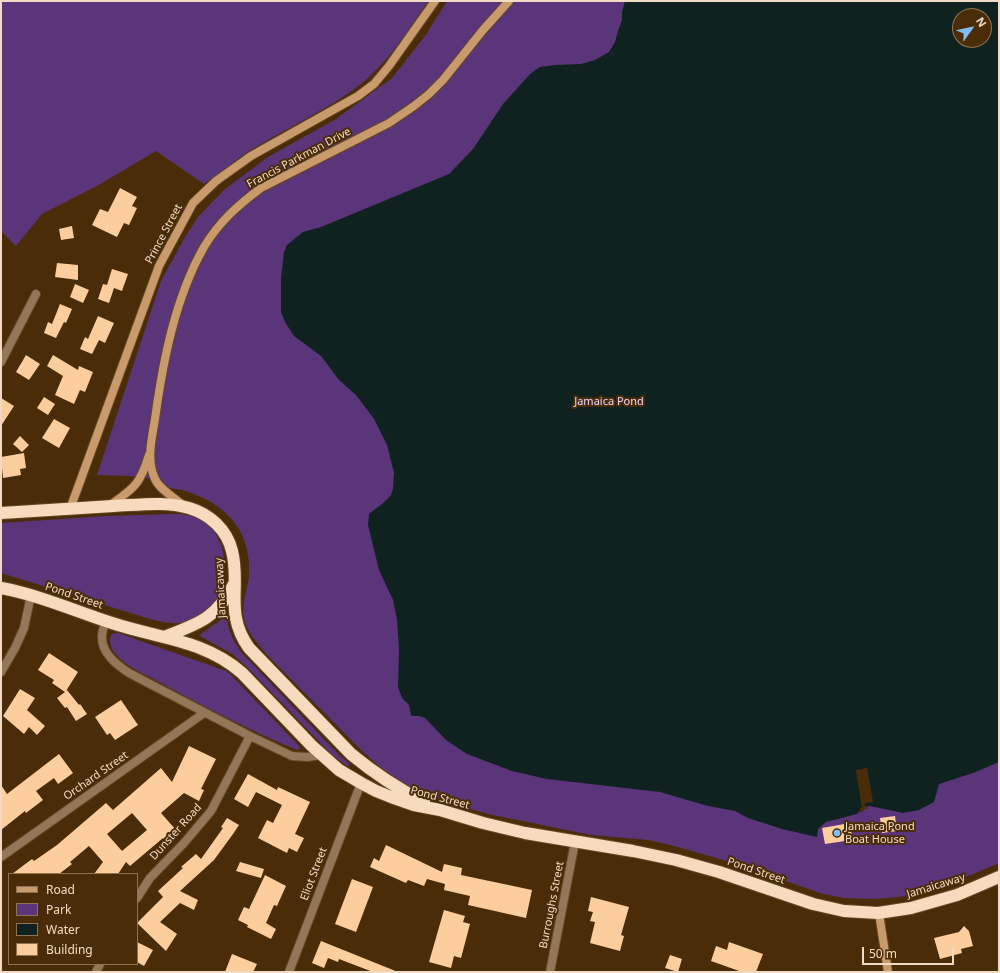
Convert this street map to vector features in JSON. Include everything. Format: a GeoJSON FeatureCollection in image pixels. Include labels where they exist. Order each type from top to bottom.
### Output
{"type":"FeatureCollection","features":[{"type":"Feature","properties":{"kind":"highway","name":"Jamaicaway"},"geometry":{"type":"LineString","coordinates":[[1,513],[160,504],[186,507],[215,522],[225,534],[232,553],[236,622],[242,637],[254,654],[363,764],[408,794],[440,810]]}},
{"type":"Feature","properties":{"kind":"highway"},"geometry":{"type":"LineString","coordinates":[[164,637],[198,624],[212,614],[226,598],[234,582]]}},
{"type":"Feature","properties":{"kind":"highway","name":"Pond Street"},"geometry":{"type":"LineString","coordinates":[[1,588],[32,596],[106,621]]}},
{"type":"Feature","properties":{"kind":"highway"},"geometry":{"type":"LineString","coordinates":[[106,621],[206,650],[229,662],[242,673],[322,755]]}},
{"type":"Feature","properties":{"kind":"highway","name":"Pond Street"},"geometry":{"type":"LineString","coordinates":[[322,755],[340,770],[361,783],[391,797],[414,805],[440,810],[510,830],[633,851],[691,863],[813,904],[856,912],[879,913]]}},
{"type":"Feature","properties":{"kind":"highway","name":"Jamaicaway"},"geometry":{"type":"LineString","coordinates":[[879,913],[903,910],[935,902],[999,878]]}},
{"type":"Feature","properties":{"kind":"main road","name":"Prince Street"},"geometry":{"type":"LineString","coordinates":[[70,509],[159,266],[193,203],[216,181],[251,156],[358,96],[374,84],[393,61],[435,1]]}},
{"type":"Feature","properties":{"kind":"main road","name":"Francis Parkman Drive"},"geometry":{"type":"LineString","coordinates":[[186,507],[167,492],[155,479],[151,466],[151,449],[156,411],[166,358],[178,311],[204,247],[221,223],[242,202],[261,188],[389,123],[429,94],[443,80],[509,1]]}},
{"type":"Feature","properties":{"kind":"main road","name":"Francis Parkman Drive"},"geometry":{"type":"LineString","coordinates":[[108,507],[137,484],[151,449]]}},
{"type":"Feature","properties":{"kind":"main road"},"geometry":{"type":"LineString","coordinates":[[879,913],[888,972]]}},
{"type":"Feature","properties":{"kind":"street"},"geometry":{"type":"LineString","coordinates":[[1,362],[36,294]]}},
{"type":"Feature","properties":{"kind":"street"},"geometry":{"type":"LineString","coordinates":[[1,672],[15,648],[24,628],[32,596]]}},
{"type":"Feature","properties":{"kind":"street","name":"Pond Street"},"geometry":{"type":"LineString","coordinates":[[106,621],[102,635],[102,642],[108,655],[117,664],[137,677],[204,713],[292,756],[307,757],[322,755]]}},
{"type":"Feature","properties":{"kind":"street","name":"Orchard Street"},"geometry":{"type":"LineString","coordinates":[[1,857],[204,713]]}},
{"type":"Feature","properties":{"kind":"street","name":"Dunster Road"},"geometry":{"type":"LineString","coordinates":[[138,896],[150,878],[190,838],[210,811],[224,789],[250,736]]}},
{"type":"Feature","properties":{"kind":"street","name":"Eliot Street"},"geometry":{"type":"LineString","coordinates":[[288,972],[361,783]]}},
{"type":"Feature","properties":{"kind":"street","name":"Burroughs Street"},"geometry":{"type":"LineString","coordinates":[[550,972],[575,842]]}},
{"type":"Feature","properties":{"kind":"green space"},"geometry":{"type":"Polygon","coordinates":[[[1,1],[428,1],[406,34],[371,76],[321,111],[251,150],[204,184],[156,151],[97,186],[42,214],[16,246],[1,231],[1,1]]]}},
{"type":"Feature","properties":{"kind":"green space","name":"Jamaica Pond"},"geometry":{"type":"Polygon","coordinates":[[[447,1],[999,1],[999,863],[938,889],[899,897],[874,899],[844,898],[823,894],[734,863],[674,846],[649,840],[591,835],[488,814],[433,798],[409,788],[393,779],[360,749],[267,655],[252,636],[245,622],[243,612],[249,576],[248,555],[242,535],[232,520],[220,508],[210,502],[186,491],[169,488],[162,480],[129,476],[97,475],[161,281],[185,237],[198,217],[225,189],[268,157],[336,119],[392,78],[425,36],[447,1]]]}},
{"type":"Feature","properties":{"kind":"green space"},"geometry":{"type":"Polygon","coordinates":[[[180,514],[202,520],[217,536],[223,551],[225,567],[223,583],[217,598],[207,610],[194,619],[175,623],[150,619],[1,573],[1,523],[106,516],[180,514]]]}},
{"type":"Feature","properties":{"kind":"green space"},"geometry":{"type":"Polygon","coordinates":[[[225,617],[227,618],[231,635],[240,651],[339,755],[350,764],[347,766],[332,755],[246,666],[232,654],[200,636],[225,617]]]}},
{"type":"Feature","properties":{"kind":"green space"},"geometry":{"type":"Polygon","coordinates":[[[118,633],[226,671],[300,747],[299,750],[229,719],[130,666],[119,658],[111,646],[110,640],[112,634],[118,633]]]}},
{"type":"Feature","properties":{"kind":"water","name":"Jamaica Pond"},"geometry":{"type":"Polygon","coordinates":[[[625,1],[999,1],[999,762],[973,773],[939,784],[934,802],[919,810],[903,813],[870,806],[864,807],[857,814],[826,822],[818,829],[817,837],[782,829],[748,818],[735,811],[708,806],[660,792],[547,779],[512,771],[467,754],[446,740],[425,718],[411,715],[409,705],[402,698],[398,687],[399,649],[397,620],[393,600],[379,570],[368,525],[369,514],[391,495],[393,489],[394,473],[387,445],[374,419],[356,395],[339,380],[321,356],[294,336],[285,322],[281,312],[281,278],[284,252],[287,245],[303,232],[321,227],[449,174],[473,149],[503,104],[530,74],[540,67],[581,64],[595,60],[609,52],[615,42],[622,20],[622,12],[625,1]]]}},
{"type":"Feature","properties":{"kind":"pier"},"geometry":{"type":"Polygon","coordinates":[[[867,768],[873,802],[865,803],[865,808],[868,807],[868,809],[865,809],[861,813],[860,808],[862,808],[856,770],[867,768]]]}},
{"type":"Feature","properties":{"kind":"building"},"geometry":{"type":"Polygon","coordinates":[[[120,188],[137,197],[132,206],[137,208],[129,225],[124,223],[117,237],[92,225],[100,209],[108,212],[120,188]]]}},
{"type":"Feature","properties":{"kind":"building"},"geometry":{"type":"Polygon","coordinates":[[[72,226],[74,238],[61,240],[59,229],[72,226]]]}},
{"type":"Feature","properties":{"kind":"building"},"geometry":{"type":"Polygon","coordinates":[[[57,263],[78,265],[78,280],[55,277],[57,263]]]}},
{"type":"Feature","properties":{"kind":"building"},"geometry":{"type":"Polygon","coordinates":[[[112,269],[128,274],[122,291],[114,288],[109,303],[98,299],[103,284],[107,285],[112,269]]]}},
{"type":"Feature","properties":{"kind":"building"},"geometry":{"type":"Polygon","coordinates":[[[75,284],[89,290],[83,303],[70,297],[75,284]]]}},
{"type":"Feature","properties":{"kind":"building"},"geometry":{"type":"Polygon","coordinates":[[[60,304],[72,309],[66,323],[64,322],[56,338],[44,333],[48,322],[52,324],[60,304]]]}},
{"type":"Feature","properties":{"kind":"building"},"geometry":{"type":"Polygon","coordinates":[[[98,316],[114,323],[105,343],[99,340],[92,354],[80,349],[85,337],[88,339],[98,316]]]}},
{"type":"Feature","properties":{"kind":"building"},"geometry":{"type":"Polygon","coordinates":[[[26,355],[40,364],[29,380],[16,372],[26,355]]]}},
{"type":"Feature","properties":{"kind":"building"},"geometry":{"type":"Polygon","coordinates":[[[53,355],[78,370],[79,366],[93,372],[85,392],[80,390],[74,404],[55,395],[63,376],[47,366],[53,355]]]}},
{"type":"Feature","properties":{"kind":"building"},"geometry":{"type":"Polygon","coordinates":[[[44,397],[55,404],[48,415],[37,408],[44,397]]]}},
{"type":"Feature","properties":{"kind":"building"},"geometry":{"type":"Polygon","coordinates":[[[1,398],[14,406],[1,426],[1,398]]]}},
{"type":"Feature","properties":{"kind":"building"},"geometry":{"type":"Polygon","coordinates":[[[54,419],[70,428],[59,448],[42,438],[54,419]]]}},
{"type":"Feature","properties":{"kind":"building"},"geometry":{"type":"Polygon","coordinates":[[[20,436],[29,445],[22,452],[13,444],[20,436]]]}},
{"type":"Feature","properties":{"kind":"building"},"geometry":{"type":"Polygon","coordinates":[[[24,453],[26,468],[20,469],[21,475],[3,478],[1,457],[24,453]]]}},
{"type":"Feature","properties":{"kind":"building"},"geometry":{"type":"Polygon","coordinates":[[[49,653],[78,672],[66,691],[67,690],[79,705],[80,704],[87,714],[76,721],[67,707],[65,708],[57,698],[65,692],[52,683],[54,680],[38,670],[49,653]]]}},
{"type":"Feature","properties":{"kind":"building"},"geometry":{"type":"Polygon","coordinates":[[[20,689],[35,698],[27,710],[45,726],[37,735],[29,727],[24,734],[3,716],[20,689]]]}},
{"type":"Feature","properties":{"kind":"building"},"geometry":{"type":"Polygon","coordinates":[[[121,700],[138,725],[115,740],[110,733],[107,735],[95,717],[121,700]]]}},
{"type":"Feature","properties":{"kind":"building"},"geometry":{"type":"Polygon","coordinates":[[[189,746],[216,759],[201,789],[204,790],[199,801],[184,793],[161,813],[176,830],[165,840],[163,838],[130,866],[126,862],[119,873],[95,873],[103,862],[89,846],[70,862],[72,864],[60,873],[13,873],[32,859],[34,861],[57,845],[106,803],[113,810],[161,768],[172,782],[189,746]],[[132,813],[107,834],[122,851],[147,830],[132,813]]]}},
{"type":"Feature","properties":{"kind":"building"},"geometry":{"type":"Polygon","coordinates":[[[59,754],[73,773],[58,784],[54,778],[36,791],[43,800],[26,813],[25,811],[1,830],[1,785],[7,794],[59,754]]]}},
{"type":"Feature","properties":{"kind":"building"},"geometry":{"type":"Polygon","coordinates":[[[248,774],[277,790],[278,787],[310,802],[295,834],[304,838],[297,852],[289,848],[287,853],[258,838],[267,820],[273,823],[282,805],[256,792],[248,807],[234,799],[248,774]]]}},
{"type":"Feature","properties":{"kind":"building"},"geometry":{"type":"Polygon","coordinates":[[[895,816],[897,831],[882,833],[880,818],[895,816]]]}},
{"type":"Feature","properties":{"kind":"building"},"geometry":{"type":"Polygon","coordinates":[[[227,818],[239,825],[214,860],[180,891],[198,900],[194,910],[180,903],[160,922],[177,934],[166,951],[138,924],[138,922],[163,897],[158,891],[183,868],[181,867],[196,854],[201,859],[223,828],[221,827],[227,818]]]}},
{"type":"Feature","properties":{"kind":"building","name":"Jamaica Pond Boat House"},"geometry":{"type":"Polygon","coordinates":[[[850,823],[852,838],[845,839],[845,841],[825,844],[822,828],[850,823]]]}},
{"type":"Feature","properties":{"kind":"building"},"geometry":{"type":"Polygon","coordinates":[[[386,845],[442,872],[444,864],[462,868],[461,875],[532,890],[526,918],[468,905],[470,896],[444,890],[445,884],[427,879],[424,886],[408,880],[406,883],[370,867],[374,858],[379,861],[386,845]]]}},
{"type":"Feature","properties":{"kind":"building"},"geometry":{"type":"Polygon","coordinates":[[[240,862],[264,869],[261,878],[236,871],[240,862]]]}},
{"type":"Feature","properties":{"kind":"building"},"geometry":{"type":"Polygon","coordinates":[[[265,875],[286,886],[277,906],[274,905],[266,923],[276,929],[271,939],[247,927],[248,925],[238,920],[244,907],[249,909],[265,875]]]}},
{"type":"Feature","properties":{"kind":"building"},"geometry":{"type":"Polygon","coordinates":[[[352,879],[373,887],[356,932],[335,924],[352,879]]]}},
{"type":"Feature","properties":{"kind":"building"},"geometry":{"type":"Polygon","coordinates":[[[591,897],[629,907],[621,935],[624,936],[620,951],[590,943],[595,922],[590,921],[593,912],[588,911],[591,897]]]}},
{"type":"Feature","properties":{"kind":"building"},"geometry":{"type":"Polygon","coordinates":[[[444,910],[465,916],[463,922],[470,924],[461,958],[454,956],[451,968],[429,962],[444,910]]]}},
{"type":"Feature","properties":{"kind":"building"},"geometry":{"type":"Polygon","coordinates":[[[964,926],[969,931],[973,946],[961,949],[962,953],[940,959],[934,938],[959,932],[964,926]]]}},
{"type":"Feature","properties":{"kind":"building"},"geometry":{"type":"Polygon","coordinates":[[[321,941],[398,972],[373,972],[339,959],[338,962],[328,958],[324,968],[312,963],[321,941]]]}},
{"type":"Feature","properties":{"kind":"building"},"geometry":{"type":"Polygon","coordinates":[[[138,942],[153,950],[144,966],[138,963],[138,942]]]}},
{"type":"Feature","properties":{"kind":"building"},"geometry":{"type":"Polygon","coordinates":[[[729,942],[763,954],[756,972],[742,972],[711,961],[716,946],[727,950],[729,942]]]}},
{"type":"Feature","properties":{"kind":"building"},"geometry":{"type":"Polygon","coordinates":[[[232,954],[257,964],[253,972],[225,972],[232,954]]]}},
{"type":"Feature","properties":{"kind":"building"},"geometry":{"type":"Polygon","coordinates":[[[670,955],[682,959],[678,972],[665,968],[670,955]]]}},
{"type":"Feature","properties":{"kind":"place","name":"Jamaica Pond Boat House"},"geometry":{"type":"Point","coordinates":[837,833]}}]}
